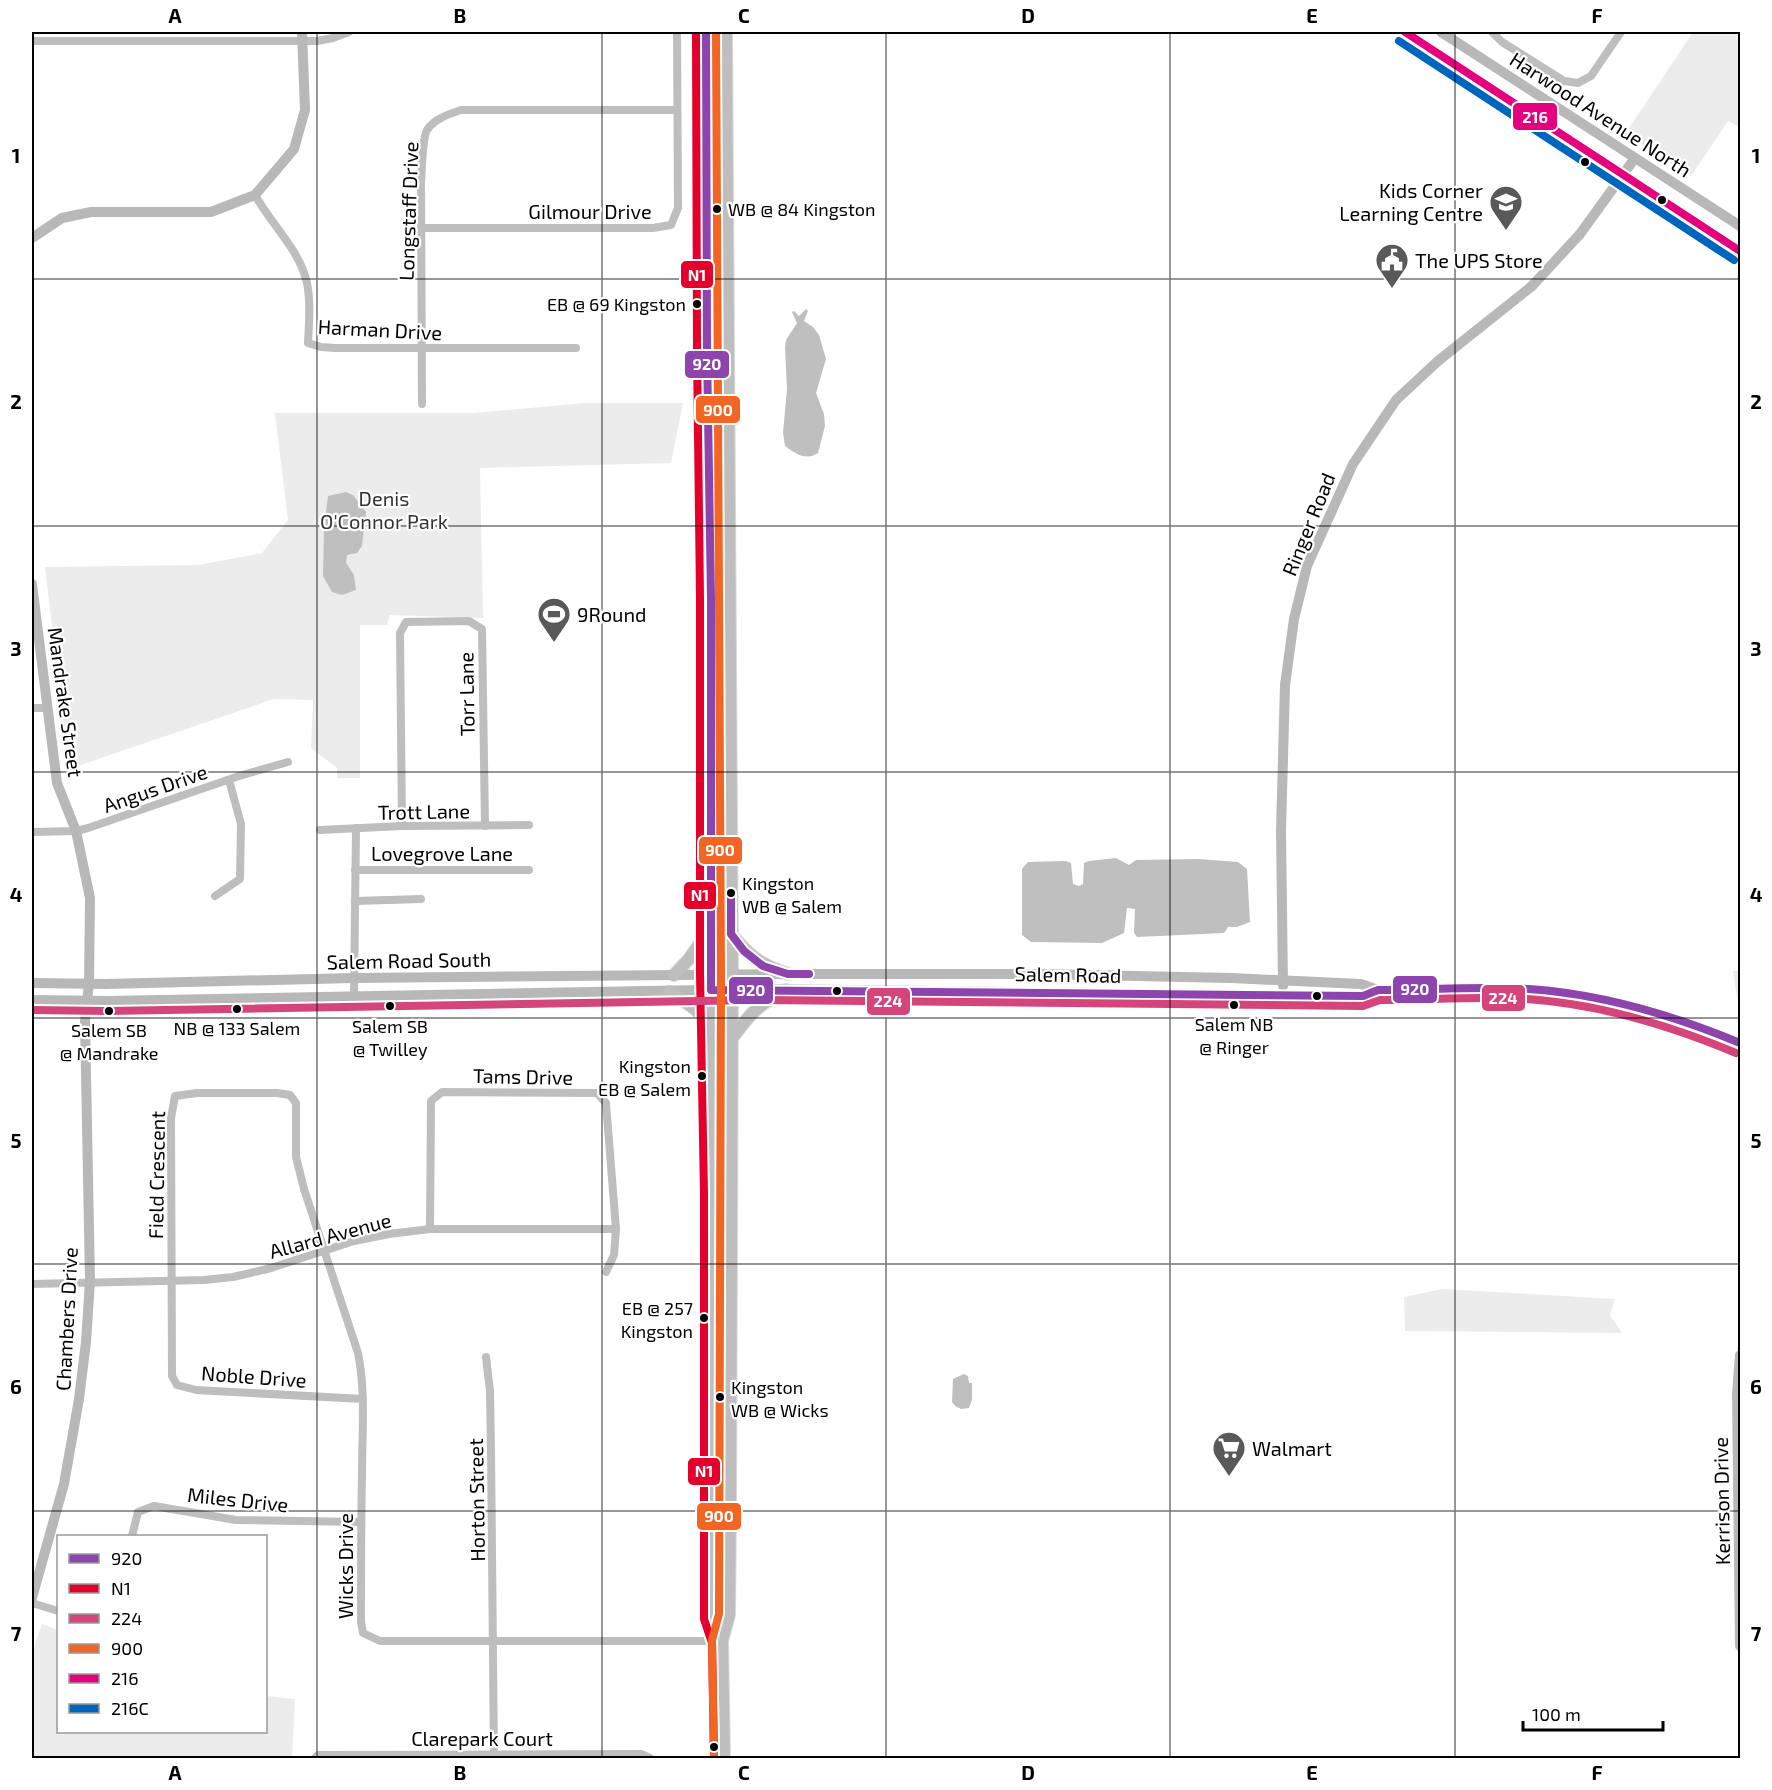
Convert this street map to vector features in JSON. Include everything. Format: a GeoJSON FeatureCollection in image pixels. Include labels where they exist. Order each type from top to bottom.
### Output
{"type":"FeatureCollection","features":[{"type":"Feature","properties":{"kind":"main road"},"geometry":{"type":"LineString","coordinates":[[706,32],[711,619],[711,1032],[714,1194],[714,1619],[722,1641]]}},
{"type":"Feature","properties":{"kind":"main road"},"geometry":{"type":"LineString","coordinates":[[724,1758],[722,1641],[729,1615],[732,975],[726,32]]}},
{"type":"Feature","properties":{"kind":"main road","name":"Harwood Avenue North"},"geometry":{"type":"LineString","coordinates":[[1405,32],[1740,251]]}},
{"type":"Feature","properties":{"kind":"main road","name":"Harwood Avenue North"},"geometry":{"type":"LineString","coordinates":[[1441,32],[1740,226]]}},
{"type":"Feature","properties":{"kind":"main road"},"geometry":{"type":"LineString","coordinates":[[32,236],[62,218],[91,212],[211,212],[255,195],[294,148],[305,110],[302,36]]}},
{"type":"Feature","properties":{"kind":"main road","name":"Ringer Road"},"geometry":{"type":"LineString","coordinates":[[1283,995],[1281,831],[1285,685],[1294,619],[1307,566],[1353,464],[1396,400],[1438,361],[1532,286],[1580,234],[1635,158]]}},
{"type":"Feature","properties":{"kind":"main road","name":"Mandrake Street"},"geometry":{"type":"LineString","coordinates":[[32,586],[57,783],[76,831],[90,898],[87,1000]]}},
{"type":"Feature","properties":{"kind":"main road"},"geometry":{"type":"LineString","coordinates":[[674,975],[689,959],[711,928]]}},
{"type":"Feature","properties":{"kind":"main road"},"geometry":{"type":"LineString","coordinates":[[731,934],[744,951],[764,966],[788,974]]}},
{"type":"Feature","properties":{"kind":"main road","name":"Salem Road"},"geometry":{"type":"LineString","coordinates":[[788,974],[1029,974],[1284,980],[1361,984],[1378,990],[1529,989],[1630,1006],[1682,1019],[1740,1043]]}},
{"type":"Feature","properties":{"kind":"main road","name":"Salem Road South"},"geometry":{"type":"LineString","coordinates":[[32,983],[788,974]]}},
{"type":"Feature","properties":{"kind":"main road","name":"Salem Road"},"geometry":{"type":"LineString","coordinates":[[757,989],[1363,996],[1378,990]]}},
{"type":"Feature","properties":{"kind":"main road","name":"Salem Road South"},"geometry":{"type":"LineString","coordinates":[[32,1000],[757,989]]}},
{"type":"Feature","properties":{"kind":"main road"},"geometry":{"type":"LineString","coordinates":[[730,1041],[749,1015],[765,1001],[786,990]]}},
{"type":"Feature","properties":{"kind":"main road"},"geometry":{"type":"LineString","coordinates":[[669,992],[693,1006],[705,1017],[711,1032]]}},
{"type":"Feature","properties":{"kind":"main road","name":"Chambers Drive"},"geometry":{"type":"LineString","coordinates":[[32,1598],[64,1484],[79,1399],[86,1342],[90,1281],[85,1032],[87,1000]]}},
{"type":"Feature","properties":{"kind":"main road","name":"Kerrison Drive"},"geometry":{"type":"LineString","coordinates":[[1740,1355],[1737,1394],[1740,1646]]}},
{"type":"Feature","properties":{"kind":"street"},"geometry":{"type":"LineString","coordinates":[[32,41],[302,36],[317,41],[349,32]]}},
{"type":"Feature","properties":{"kind":"street","name":"Gilmour Drive"},"geometry":{"type":"LineString","coordinates":[[423,228],[653,228],[671,225],[678,208],[677,32]]}},
{"type":"Feature","properties":{"kind":"street"},"geometry":{"type":"LineString","coordinates":[[1492,32],[1502,42],[1564,81],[1578,83],[1591,76],[1621,32]]}},
{"type":"Feature","properties":{"kind":"street","name":"Longstaff Drive"},"geometry":{"type":"LineString","coordinates":[[422,404],[423,152],[427,130],[444,115],[461,110],[676,110]]}},
{"type":"Feature","properties":{"kind":"street","name":"Harman Drive"},"geometry":{"type":"LineString","coordinates":[[255,195],[300,262],[307,283],[308,343],[321,347],[421,349],[576,348]]}},
{"type":"Feature","properties":{"kind":"street","name":"Torr Lane"},"geometry":{"type":"LineString","coordinates":[[402,826],[400,633],[406,622],[469,621],[482,629],[485,826]]}},
{"type":"Feature","properties":{"kind":"street"},"geometry":{"type":"LineString","coordinates":[[32,708],[48,708]]}},
{"type":"Feature","properties":{"kind":"street","name":"Angus Drive"},"geometry":{"type":"LineString","coordinates":[[32,832],[76,831],[288,762]]}},
{"type":"Feature","properties":{"kind":"street"},"geometry":{"type":"LineString","coordinates":[[215,896],[240,879],[241,824],[228,780]]}},
{"type":"Feature","properties":{"kind":"street","name":"Trott Lane"},"geometry":{"type":"LineString","coordinates":[[320,830],[402,826],[529,825]]}},
{"type":"Feature","properties":{"kind":"street"},"geometry":{"type":"LineString","coordinates":[[354,996],[356,828]]}},
{"type":"Feature","properties":{"kind":"street","name":"Lovegrove Lane"},"geometry":{"type":"LineString","coordinates":[[355,870],[529,870]]}},
{"type":"Feature","properties":{"kind":"street"},"geometry":{"type":"LineString","coordinates":[[356,901],[421,899]]}},
{"type":"Feature","properties":{"kind":"street","name":"Tams Drive"},"geometry":{"type":"LineString","coordinates":[[430,1229],[431,1101],[442,1092],[597,1093],[606,1103],[616,1229],[614,1255],[606,1272]]}},
{"type":"Feature","properties":{"kind":"street","name":"Field Crescent"},"geometry":{"type":"LineString","coordinates":[[172,1281],[171,1118],[175,1096],[197,1093],[290,1095],[296,1103],[296,1157],[325,1251]]}},
{"type":"Feature","properties":{"kind":"street","name":"Allard Avenue"},"geometry":{"type":"LineString","coordinates":[[32,1284],[172,1281],[233,1277],[389,1233],[430,1229],[616,1229]]}},
{"type":"Feature","properties":{"kind":"street","name":"Wicks Drive"},"geometry":{"type":"LineString","coordinates":[[325,1251],[358,1353],[363,1379],[361,1622],[363,1633],[380,1641],[722,1641]]}},
{"type":"Feature","properties":{"kind":"street","name":"Noble Drive"},"geometry":{"type":"LineString","coordinates":[[172,1281],[172,1376],[177,1385],[196,1390],[363,1400]]}},
{"type":"Feature","properties":{"kind":"street","name":"Horton Street"},"geometry":{"type":"LineString","coordinates":[[486,1358],[490,1391],[494,1756]]}},
{"type":"Feature","properties":{"kind":"street","name":"Miles Drive"},"geometry":{"type":"LineString","coordinates":[[132,1535],[138,1512],[154,1506],[236,1520],[362,1522]]}},
{"type":"Feature","properties":{"kind":"street"},"geometry":{"type":"LineString","coordinates":[[32,1603],[57,1611]]}},
{"type":"Feature","properties":{"kind":"street","name":"Clarepark Court"},"geometry":{"type":"LineString","coordinates":[[315,1758],[318,1755],[641,1754],[650,1758]]}},
{"type":"Feature","properties":{"kind":"green space"},"geometry":{"type":"Polygon","coordinates":[[[1693,32],[1740,32],[1740,127],[1728,121],[1691,176],[1688,174],[1686,176],[1625,134],[1693,32]]]}},
{"type":"Feature","properties":{"kind":"green space","name":"Denis O'Connor Park"},"geometry":{"type":"Polygon","coordinates":[[[586,403],[683,403],[671,463],[480,468],[483,618],[390,615],[387,625],[360,625],[360,778],[337,778],[337,768],[311,748],[313,700],[274,699],[69,769],[45,567],[198,565],[262,553],[288,520],[275,413],[474,413],[586,403]]]}},
{"type":"Feature","properties":{"kind":"green space"},"geometry":{"type":"Polygon","coordinates":[[[1733,971],[1740,971],[1740,1007],[1738,1004],[1733,971]]]}},
{"type":"Feature","properties":{"kind":"green space"},"geometry":{"type":"Polygon","coordinates":[[[1442,1289],[1615,1299],[1610,1315],[1622,1333],[1405,1331],[1404,1297],[1442,1289]]]}},
{"type":"Feature","properties":{"kind":"green space"},"geometry":{"type":"Polygon","coordinates":[[[42,1624],[57,1630],[57,1733],[267,1733],[267,1696],[295,1699],[292,1758],[32,1758],[32,1652],[42,1624]]]}},
{"type":"Feature","properties":{"kind":"shaded area"},"geometry":{"type":"Polygon","coordinates":[[[806,309],[808,311],[804,321],[819,335],[826,359],[816,393],[824,414],[825,426],[818,453],[809,456],[797,454],[785,446],[783,433],[787,389],[786,340],[797,323],[792,312],[794,311],[799,316],[806,309]]]}},
{"type":"Feature","properties":{"kind":"shaded area"},"geometry":{"type":"Polygon","coordinates":[[[346,492],[353,495],[366,512],[362,546],[357,553],[347,555],[346,563],[354,575],[356,590],[342,595],[332,592],[323,576],[324,528],[328,496],[346,492]]]}},
{"type":"Feature","properties":{"kind":"shaded area"},"geometry":{"type":"Polygon","coordinates":[[[1116,858],[1129,865],[1136,860],[1198,859],[1238,862],[1247,869],[1250,922],[1237,927],[1228,927],[1224,933],[1137,937],[1134,933],[1135,909],[1127,908],[1124,933],[1102,943],[1031,942],[1022,935],[1022,869],[1028,862],[1065,861],[1071,863],[1073,884],[1079,886],[1083,884],[1084,863],[1116,858]]]}},
{"type":"Feature","properties":{"kind":"shaded area"},"geometry":{"type":"Polygon","coordinates":[[[964,1374],[968,1376],[969,1383],[972,1383],[972,1400],[969,1408],[961,1409],[952,1402],[953,1379],[964,1374]]]}},
{"type":"Feature","properties":{"kind":"transit line","name":"N1"},"geometry":{"type":"LineString","coordinates":[[696,32],[700,974],[704,1194],[704,1619],[712,1643],[714,1758]]}},
{"type":"Feature","properties":{"kind":"transit line","name":"920"},"geometry":{"type":"LineString","coordinates":[[706,32],[707,351],[711,598],[711,990],[1363,996],[1378,990],[1510,988],[1583,996],[1637,1007],[1689,1023],[1740,1043]]}},
{"type":"Feature","properties":{"kind":"transit line","name":"900"},"geometry":{"type":"LineString","coordinates":[[714,1758],[712,1640],[719,1614],[721,975],[716,32]]}},
{"type":"Feature","properties":{"kind":"transit line","name":"216"},"geometry":{"type":"LineString","coordinates":[[1405,32],[1740,251]]}},
{"type":"Feature","properties":{"kind":"transit line","name":"216C"},"geometry":{"type":"LineString","coordinates":[[1399,41],[1734,260]]}},
{"type":"Feature","properties":{"kind":"transit line","name":"920"},"geometry":{"type":"LineString","coordinates":[[731,893],[731,934],[744,951],[763,966],[788,974],[809,974]]}},
{"type":"Feature","properties":{"kind":"transit line","name":"224"},"geometry":{"type":"LineString","coordinates":[[32,1010],[107,1011],[757,1000],[1363,1006],[1380,1000],[1509,998],[1581,1006],[1634,1017],[1685,1033],[1736,1053]]}},
{"type":"Feature","properties":{"kind":"place","name":"WB @ 84 Kingston"},"geometry":{"type":"Point","coordinates":[717,209]}},
{"type":"Feature","properties":{"kind":"place","name":"Kids Corner Learning Centre"},"geometry":{"type":"Point","coordinates":[1506,231]}},
{"type":"Feature","properties":{"kind":"place","name":"The UPS Store"},"geometry":{"type":"Point","coordinates":[1392,289]}},
{"type":"Feature","properties":{"kind":"place","name":"EB @ 69 Kingston"},"geometry":{"type":"Point","coordinates":[697,304]}},
{"type":"Feature","properties":{"kind":"place","name":"9Round"},"geometry":{"type":"Point","coordinates":[554,643]}},
{"type":"Feature","properties":{"kind":"place","name":"Kingston WB @ Salem"},"geometry":{"type":"Point","coordinates":[731,893]}},
{"type":"Feature","properties":{"kind":"place","name":"Salem NB @ Ringer"},"geometry":{"type":"Point","coordinates":[1234,1005]}},
{"type":"Feature","properties":{"kind":"place","name":"Salem SB @ Twilley"},"geometry":{"type":"Point","coordinates":[390,1006]}},
{"type":"Feature","properties":{"kind":"place","name":"NB @ 133 Salem"},"geometry":{"type":"Point","coordinates":[237,1009]}},
{"type":"Feature","properties":{"kind":"place","name":"Salem SB @ Mandrake"},"geometry":{"type":"Point","coordinates":[109,1011]}},
{"type":"Feature","properties":{"kind":"place","name":"Kingston EB @ Salem"},"geometry":{"type":"Point","coordinates":[702,1076]}},
{"type":"Feature","properties":{"kind":"place","name":"EB @ 257 Kingston"},"geometry":{"type":"Point","coordinates":[704,1318]}},
{"type":"Feature","properties":{"kind":"place","name":"Kingston WB @ Wicks"},"geometry":{"type":"Point","coordinates":[720,1397]}},
{"type":"Feature","properties":{"kind":"place","name":"Walmart"},"geometry":{"type":"Point","coordinates":[1229,1477]}}]}
